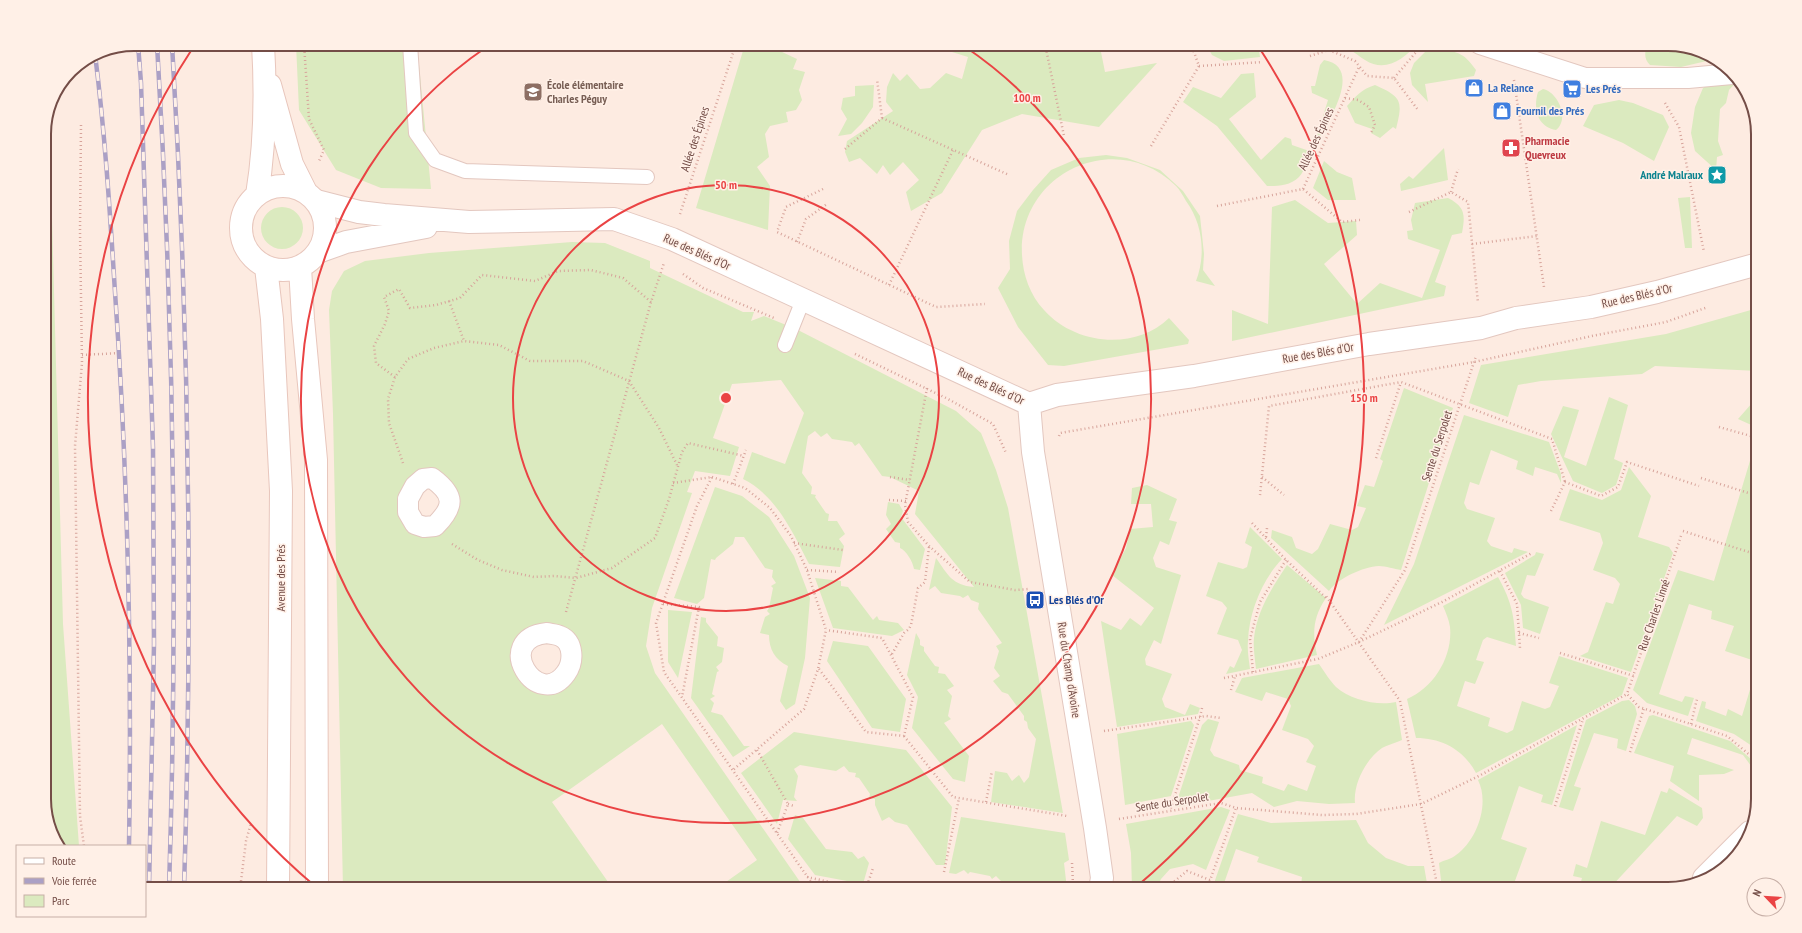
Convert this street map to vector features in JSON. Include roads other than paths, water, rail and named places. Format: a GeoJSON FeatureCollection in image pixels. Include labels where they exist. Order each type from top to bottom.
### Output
{"type":"FeatureCollection","features":[{"type":"Feature","properties":{"kind":"street"},"geometry":{"type":"LineString","coordinates":[[1502,51],[1585,78],[1688,78],[1726,75]]}},
{"type":"Feature","properties":{"kind":"street"},"geometry":{"type":"LineString","coordinates":[[257,195],[262,162],[263,54]]}},
{"type":"Feature","properties":{"kind":"street"},"geometry":{"type":"LineString","coordinates":[[263,54],[292,164],[322,213],[325,226],[324,240],[318,252],[310,261],[300,268],[277,270],[266,267],[254,259],[245,248],[241,234],[242,219],[247,205],[257,195],[268,189],[281,186],[294,188],[311,197]]}},
{"type":"Feature","properties":{"kind":"street","name":"Rue des Blés d'Or"},"geometry":{"type":"LineString","coordinates":[[311,197],[358,212],[469,222],[614,219],[672,240],[1029,404],[1056,395],[1194,376],[1369,344],[1483,327],[1516,318],[1598,306],[1657,292],[1751,266]]}},
{"type":"Feature","properties":{"kind":"street"},"geometry":{"type":"LineString","coordinates":[[318,252],[346,242],[403,230],[469,222]]}},
{"type":"Feature","properties":{"kind":"street","name":"Avenue des Prés"},"geometry":{"type":"LineString","coordinates":[[266,267],[272,319],[281,491],[278,882]]}},
{"type":"Feature","properties":{"kind":"street"},"geometry":{"type":"LineString","coordinates":[[300,268],[303,319],[316,460],[317,882]]}},
{"type":"Feature","properties":{"kind":"street","name":"Rue du Champ d'Avoine"},"geometry":{"type":"LineString","coordinates":[[1029,404],[1033,452],[1094,821],[1101,882]]}},
{"type":"Feature","properties":{"kind":"street"},"geometry":{"type":"LineString","coordinates":[[1714,868],[1737,845]]}},
{"type":"Feature","properties":{"kind":"lane"},"geometry":{"type":"LineString","coordinates":[[410,51],[416,134],[435,160],[465,171],[647,177]]}},
{"type":"Feature","properties":{"kind":"lane"},"geometry":{"type":"LineString","coordinates":[[785,346],[803,300]]}},
{"type":"Feature","properties":{"kind":"railway"},"geometry":{"type":"LineString","coordinates":[[139,51],[141,83],[153,448],[154,644],[149,882]]}},
{"type":"Feature","properties":{"kind":"railway"},"geometry":{"type":"LineString","coordinates":[[157,51],[163,149],[171,360],[173,466],[174,572],[172,783],[169,882]]}},
{"type":"Feature","properties":{"kind":"railway"},"geometry":{"type":"LineString","coordinates":[[172,51],[178,150],[186,361],[188,466],[189,572],[187,783],[184,882]]}},
{"type":"Feature","properties":{"kind":"railway"},"geometry":{"type":"LineString","coordinates":[[96,60],[102,113],[109,203],[126,500],[130,707],[129,845]]}},
{"type":"Feature","properties":{"kind":"place","name":"La Relance"},"geometry":{"type":"Point","coordinates":[1474,88]}},
{"type":"Feature","properties":{"kind":"place","name":"Les Prés"},"geometry":{"type":"Point","coordinates":[1572,89]}},
{"type":"Feature","properties":{"kind":"place","name":"École élémentaire Charles Péguy"},"geometry":{"type":"Point","coordinates":[533,92]}},
{"type":"Feature","properties":{"kind":"place","name":"Fournil des Prés"},"geometry":{"type":"Point","coordinates":[1502,111]}},
{"type":"Feature","properties":{"kind":"place","name":"Pharmacie Quevreux"},"geometry":{"type":"Point","coordinates":[1511,148]}},
{"type":"Feature","properties":{"kind":"place","name":"André Malraux"},"geometry":{"type":"Point","coordinates":[1717,175]}},
{"type":"Feature","properties":{"kind":"place","name":"Les Blés d'Or"},"geometry":{"type":"Point","coordinates":[1035,600]}}]}
